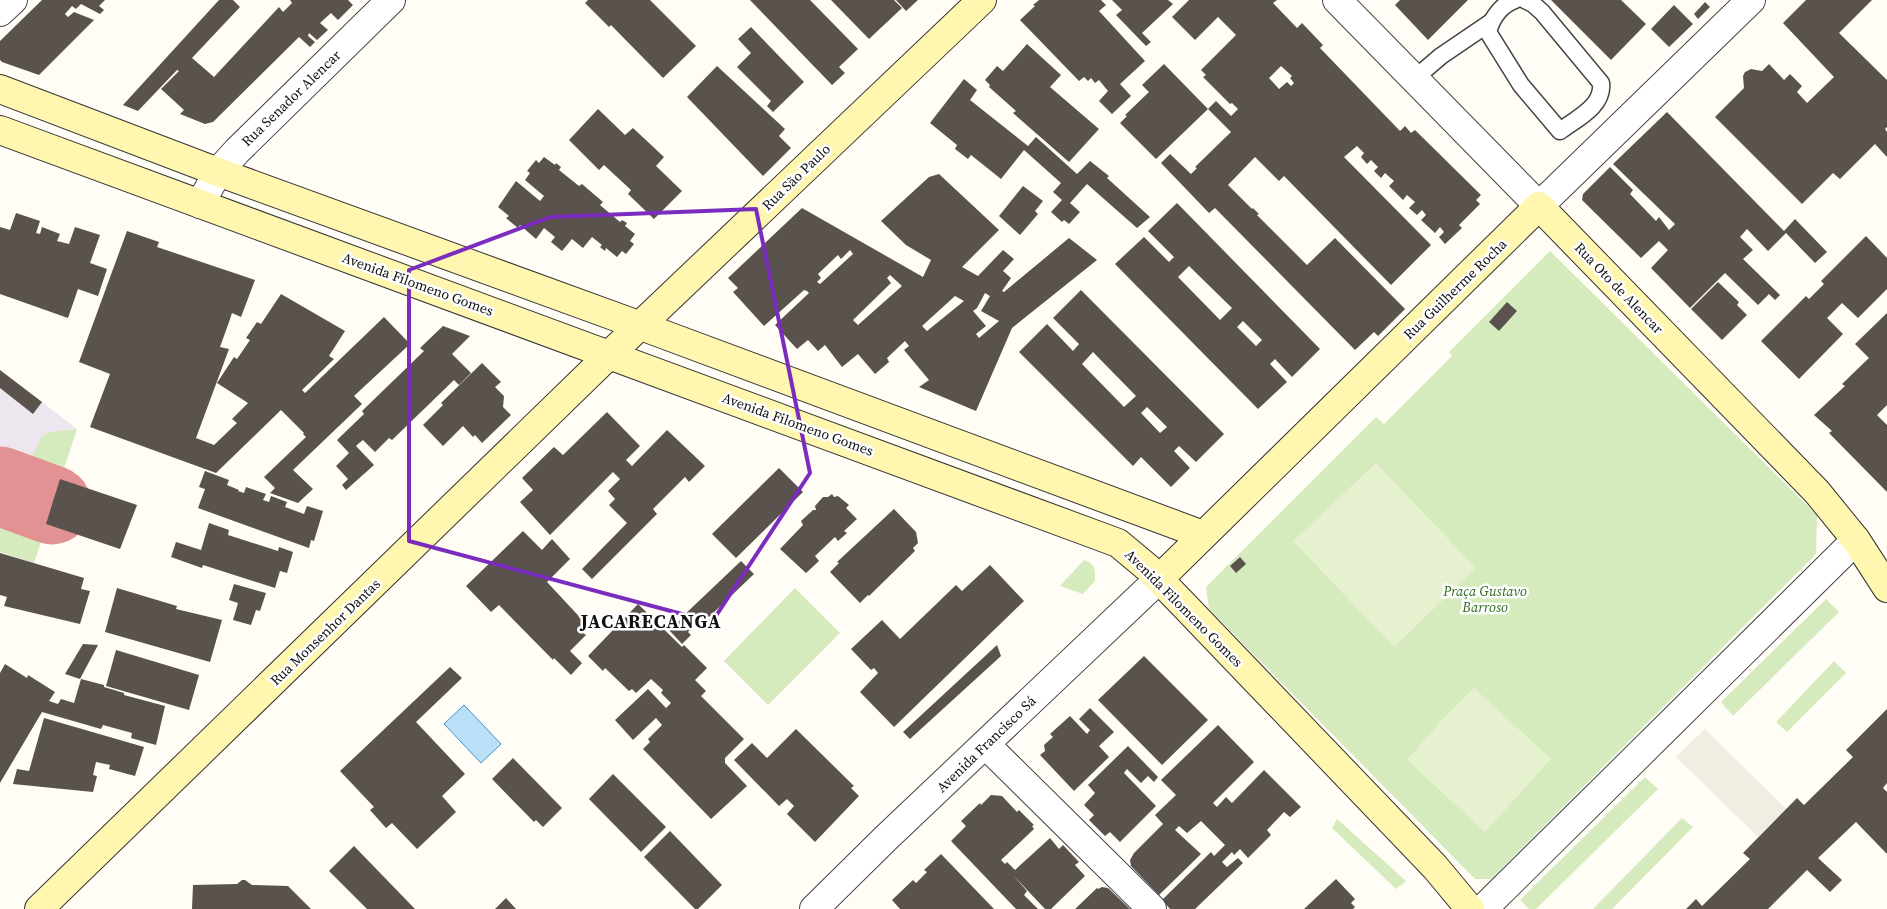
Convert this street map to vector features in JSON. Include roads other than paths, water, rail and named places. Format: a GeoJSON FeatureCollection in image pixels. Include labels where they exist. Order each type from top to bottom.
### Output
{"type":"FeatureCollection","features":[{"type":"Feature","properties":{"kind":"street"},"geometry":{"type":"LineString","coordinates":[[0,12],[13,0]]}},
{"type":"Feature","properties":{"kind":"street","name":"Rua Senador Alencar"},"geometry":{"type":"LineString","coordinates":[[200,204],[218,172],[237,151],[391,0]]}},
{"type":"Feature","properties":{"kind":"street","name":"Rua São Paulo"},"geometry":{"type":"LineString","coordinates":[[610,354],[982,0]]}},
{"type":"Feature","properties":{"kind":"street","name":"Rua Oto de Alencar"},"geometry":{"type":"LineString","coordinates":[[1337,0],[1816,492],[1856,540],[1887,588]]}},
{"type":"Feature","properties":{"kind":"street","name":"Rua Guilherme Rocha"},"geometry":{"type":"LineString","coordinates":[[1159,579],[1751,0]]}},
{"type":"Feature","properties":{"kind":"street"},"geometry":{"type":"LineString","coordinates":[[0,89],[218,172],[641,326],[1203,535]]}},
{"type":"Feature","properties":{"kind":"street","name":"Avenida Filomeno Gomes"},"geometry":{"type":"LineString","coordinates":[[0,130],[1118,543],[1159,579],[1435,867],[1470,909]]}},
{"type":"Feature","properties":{"kind":"street","name":"Rua Monsenhor Dantas"},"geometry":{"type":"LineString","coordinates":[[39,909],[610,354]]}},
{"type":"Feature","properties":{"kind":"street"},"geometry":{"type":"LineString","coordinates":[[1483,909],[1856,540]]}},
{"type":"Feature","properties":{"kind":"street","name":"Avenida Francisco Sá"},"geometry":{"type":"LineString","coordinates":[[814,909],[1159,579]]}},
{"type":"Feature","properties":{"kind":"street"},"geometry":{"type":"LineString","coordinates":[[986,744],[1152,909]]}},
{"type":"Feature","properties":{"kind":"lane"},"geometry":{"type":"LineString","coordinates":[[1515,0],[1498,12],[1491,22],[1488,32],[1491,40],[1521,85],[1560,131],[1594,105],[1600,98],[1601,83],[1542,12],[1525,0]]}},
{"type":"Feature","properties":{"kind":"lane"},"geometry":{"type":"LineString","coordinates":[[1414,79],[1441,56],[1491,22]]}},
{"type":"Feature","properties":{"kind":"water"},"geometry":{"type":"Polygon","coordinates":[[[464,705],[501,744],[481,763],[444,724],[464,705]]]}},
{"type":"Feature","properties":{"kind":"district","name":"JACARECANGA"},"geometry":{"type":"Point","coordinates":[651,621]}},
{"type":"Feature","properties":{"kind":"park label","name":"Praça Gustavo Barroso"},"geometry":{"type":"Point","coordinates":[1485,600]}}]}
